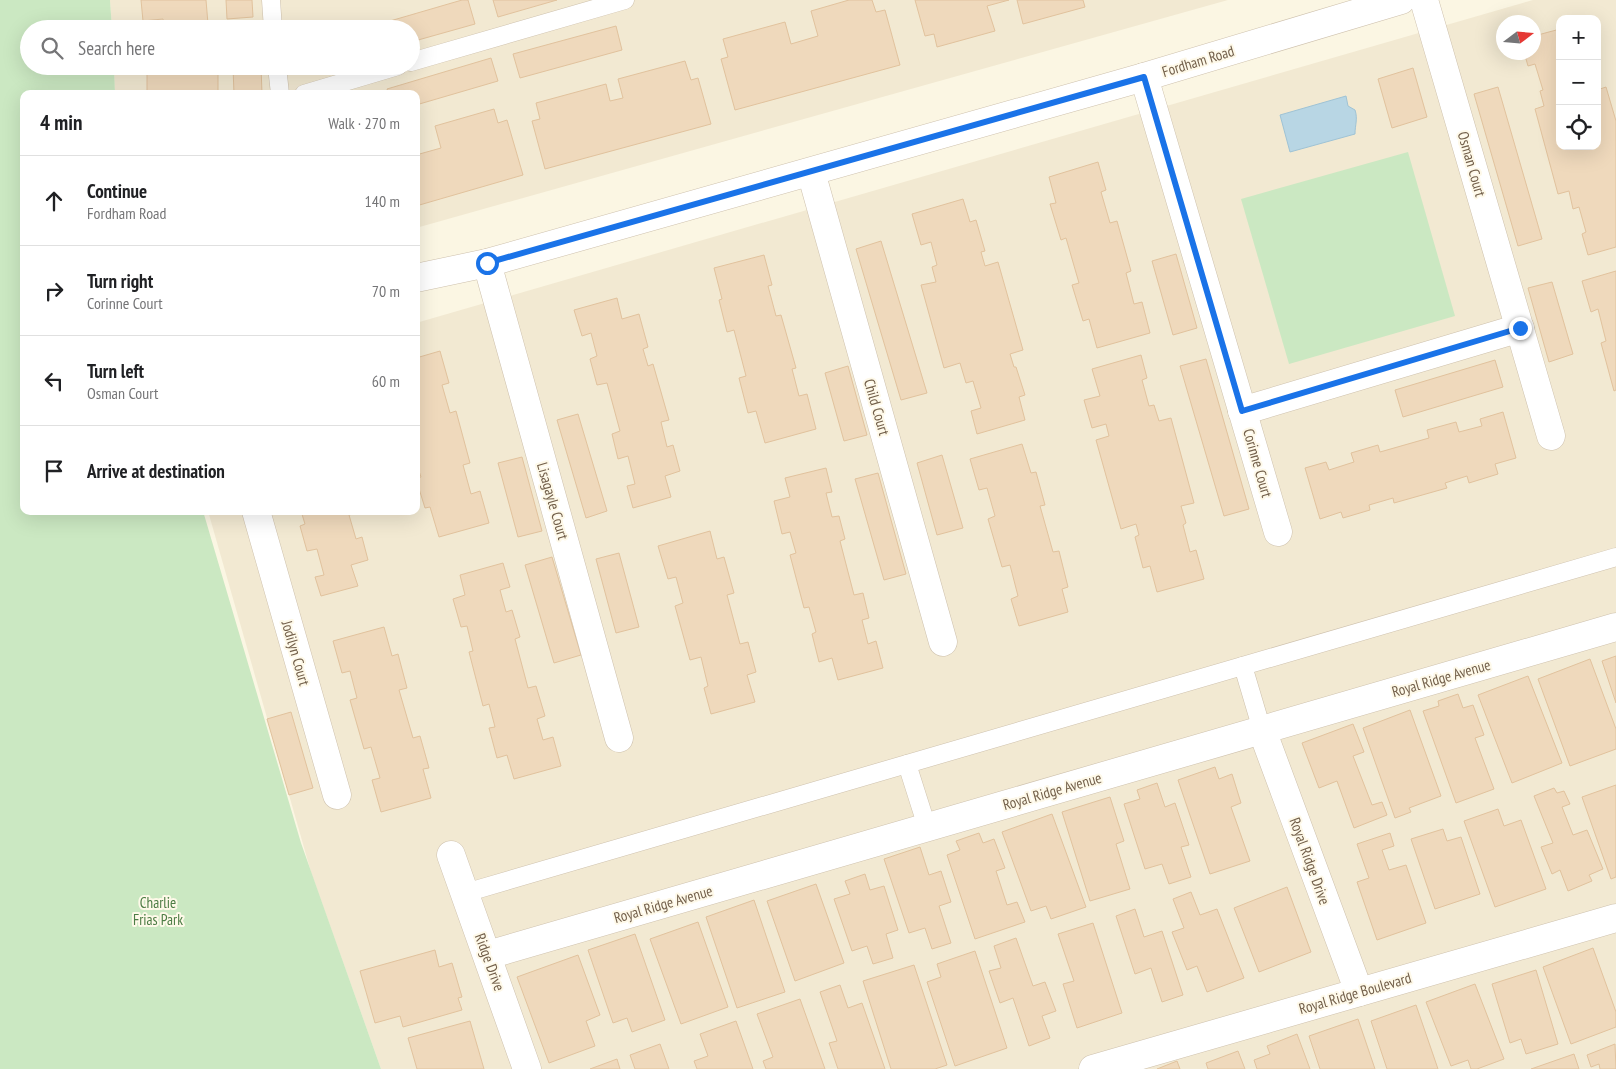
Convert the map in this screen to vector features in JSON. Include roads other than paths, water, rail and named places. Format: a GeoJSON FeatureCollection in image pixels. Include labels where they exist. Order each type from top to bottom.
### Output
{"type":"FeatureCollection","features":[{"type":"Feature","properties":{"kind":"street","name":"Fordham Road"},"geometry":{"type":"LineString","coordinates":[[420,277],[487,263],[812,172],[1144,77],[1401,0]]}},
{"type":"Feature","properties":{"kind":"street","name":"Osman Court"},"geometry":{"type":"LineString","coordinates":[[1424,0],[1551,436]]}},
{"type":"Feature","properties":{"kind":"street","name":"Corinne Court"},"geometry":{"type":"LineString","coordinates":[[1144,77],[1278,532]]}},
{"type":"Feature","properties":{"kind":"street","name":"Child Court"},"geometry":{"type":"LineString","coordinates":[[812,172],[943,642]]}},
{"type":"Feature","properties":{"kind":"street","name":"Lisagayle Court"},"geometry":{"type":"LineString","coordinates":[[487,263],[619,738]]}},
{"type":"Feature","properties":{"kind":"street"},"geometry":{"type":"LineString","coordinates":[[1242,411],[1520,328]]}},
{"type":"Feature","properties":{"kind":"street","name":"Jodilyn Court"},"geometry":{"type":"LineString","coordinates":[[257,515],[337,795]]}},
{"type":"Feature","properties":{"kind":"street","name":"Royal Ridge Avenue"},"geometry":{"type":"LineString","coordinates":[[488,955],[1616,627]]}},
{"type":"Feature","properties":{"kind":"street","name":"Royal Ridge Drive"},"geometry":{"type":"LineString","coordinates":[[1262,730],[1358,992]]}},
{"type":"Feature","properties":{"kind":"street","name":"Ridge Drive"},"geometry":{"type":"LineString","coordinates":[[451,856],[488,955],[527,1069]]}},
{"type":"Feature","properties":{"kind":"street","name":"Royal Ridge Boulevard"},"geometry":{"type":"LineString","coordinates":[[1093,1069],[1616,918]]}},
{"type":"Feature","properties":{"kind":"lane"},"geometry":{"type":"LineString","coordinates":[[271,0],[273,20]]}},
{"type":"Feature","properties":{"kind":"lane"},"geometry":{"type":"LineString","coordinates":[[420,59],[625,0]]}},
{"type":"Feature","properties":{"kind":"lane"},"geometry":{"type":"LineString","coordinates":[[278,75],[280,90]]}},
{"type":"Feature","properties":{"kind":"lane"},"geometry":{"type":"LineString","coordinates":[[317,90],[368,75]]}},
{"type":"Feature","properties":{"kind":"lane"},"geometry":{"type":"LineString","coordinates":[[465,893],[1616,557]]}},
{"type":"Feature","properties":{"kind":"lane"},"geometry":{"type":"LineString","coordinates":[[1243,666],[1262,730]]}},
{"type":"Feature","properties":{"kind":"lane"},"geometry":{"type":"LineString","coordinates":[[908,764],[927,827]]}},
{"type":"Feature","properties":{"kind":"water"},"geometry":{"type":"Polygon","coordinates":[[[1346,96],[1348,106],[1355,110],[1356,113],[1355,134],[1290,152],[1280,115],[1346,96]]]}},
{"type":"Feature","properties":{"kind":"park label","name":"Charlie Frias Park"},"geometry":{"type":"Point","coordinates":[158,910]}}]}
